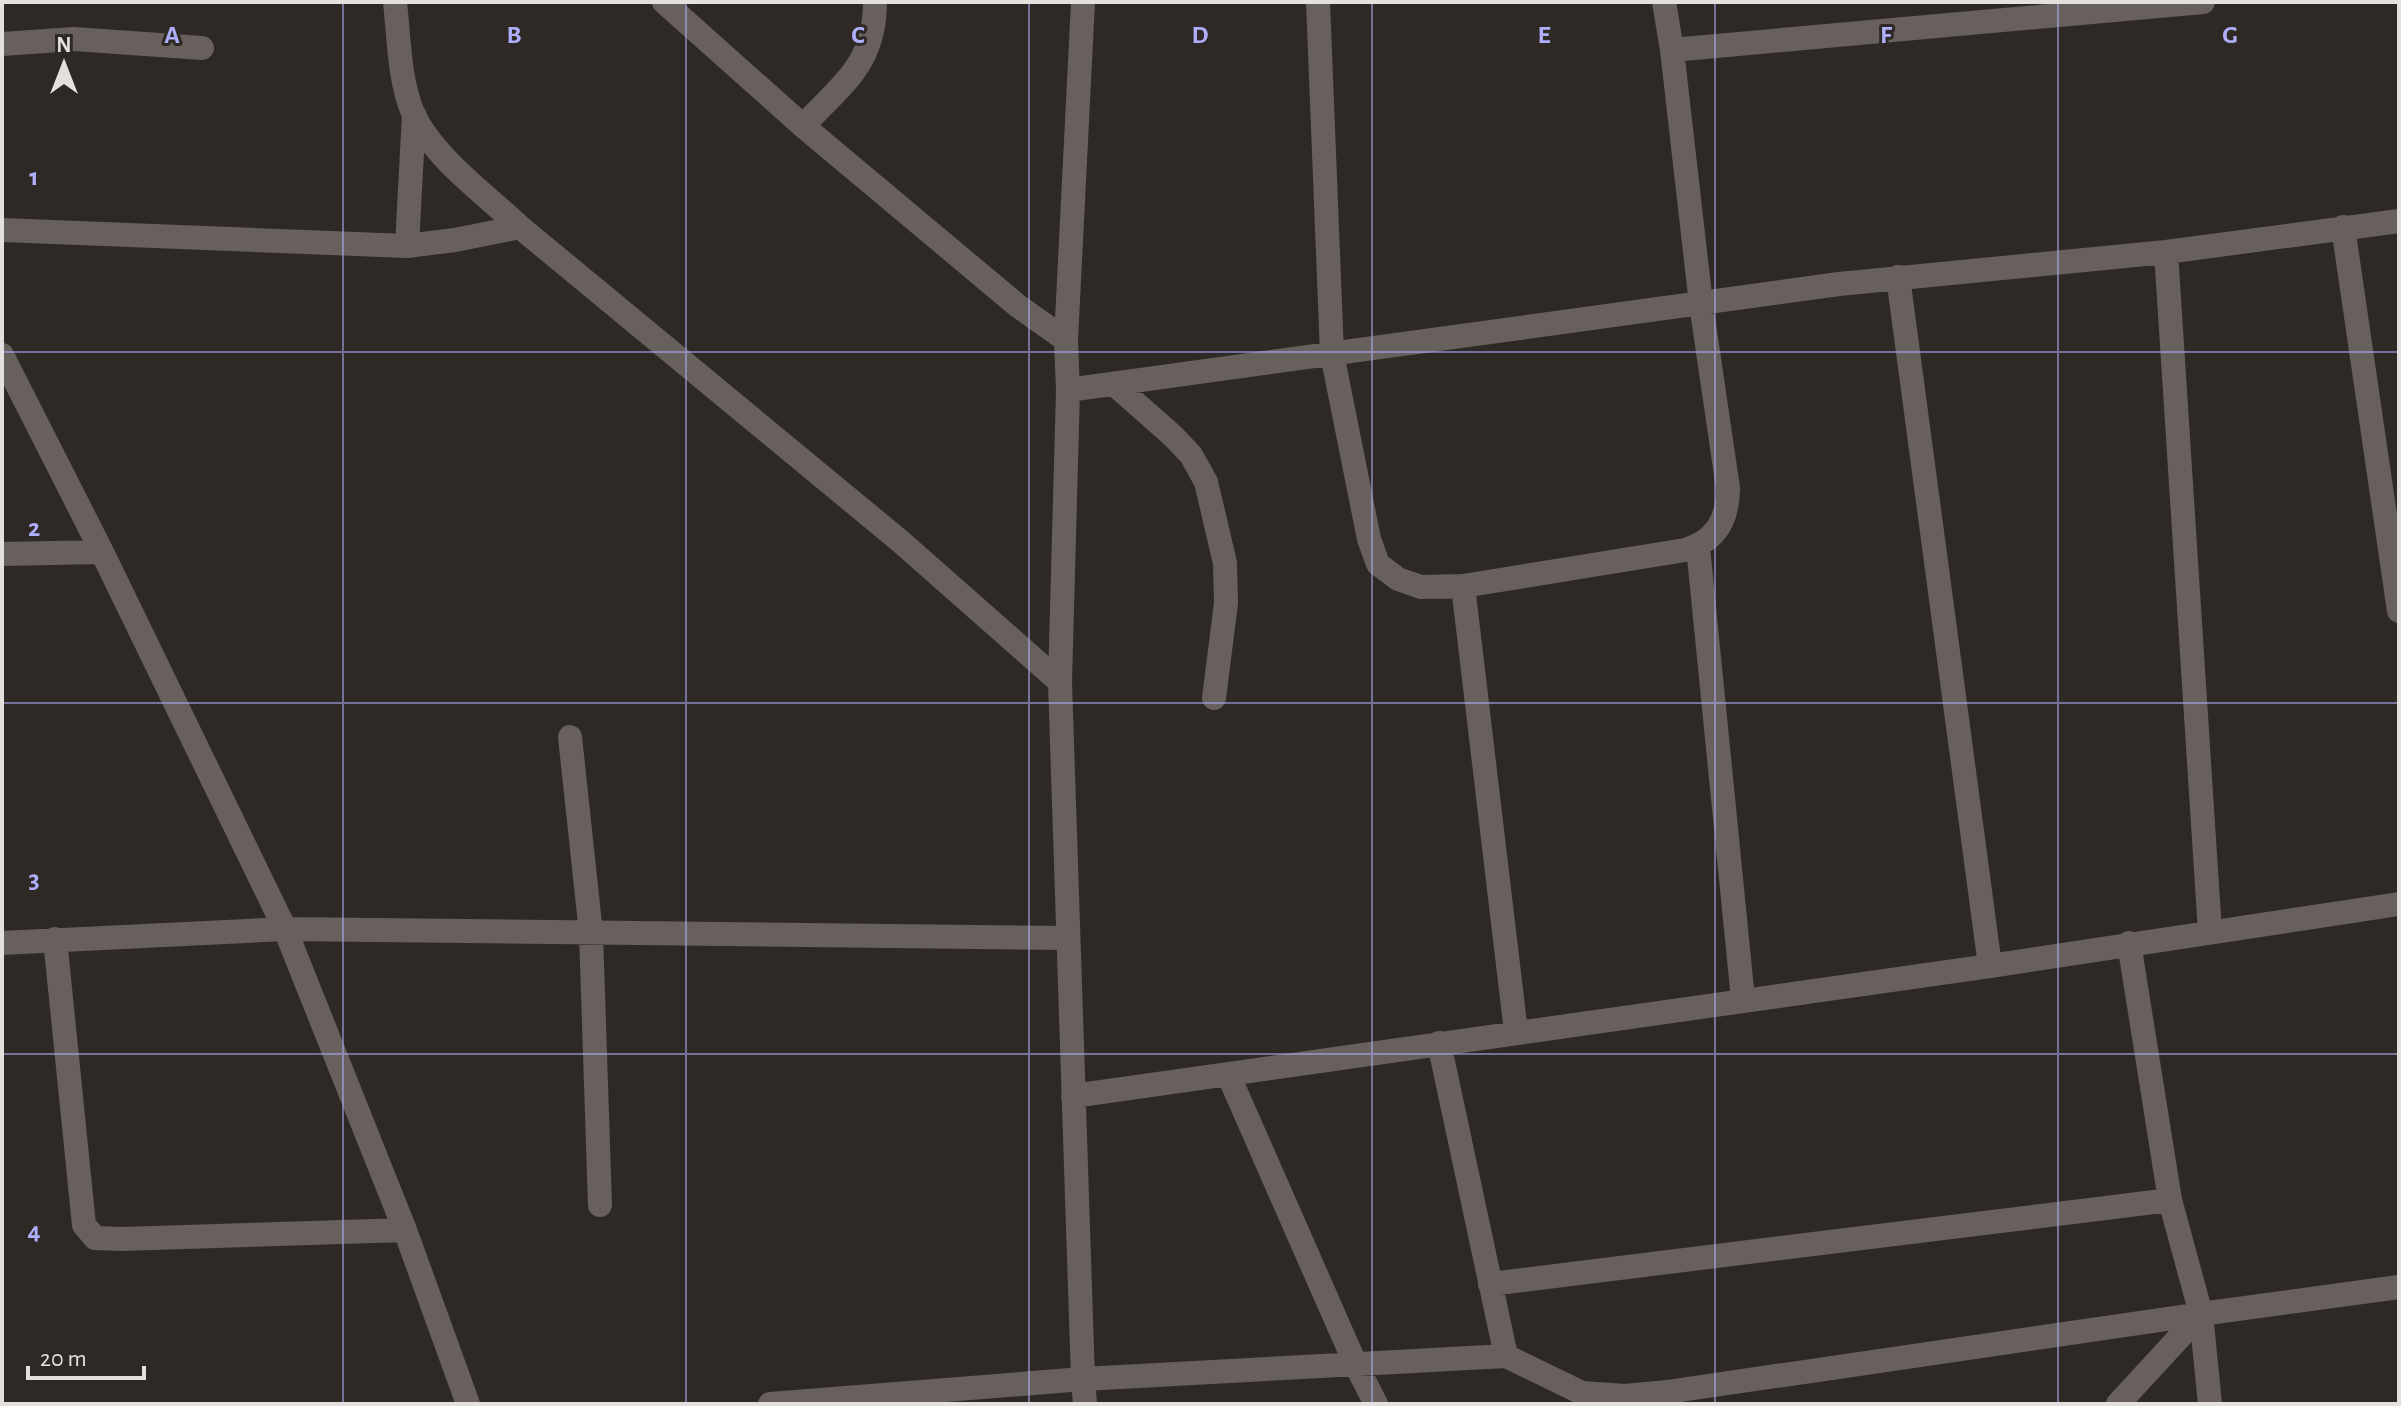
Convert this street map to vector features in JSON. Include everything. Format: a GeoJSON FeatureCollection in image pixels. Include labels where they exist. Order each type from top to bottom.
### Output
{"type":"FeatureCollection","features":[{"type":"Feature","properties":{"kind":"street"},"geometry":{"type":"LineString","coordinates":[[395,2],[404,79],[414,114],[436,147],[520,227],[900,541],[1060,682]]}},
{"type":"Feature","properties":{"kind":"street"},"geometry":{"type":"LineString","coordinates":[[664,2],[803,126],[1018,306],[1066,340]]}},
{"type":"Feature","properties":{"kind":"street"},"geometry":{"type":"LineString","coordinates":[[803,126],[863,62],[871,43],[875,2]]}},
{"type":"Feature","properties":{"kind":"street"},"geometry":{"type":"LineString","coordinates":[[1083,2],[1066,340],[1068,390],[1060,682],[1085,1404]]}},
{"type":"Feature","properties":{"kind":"street"},"geometry":{"type":"LineString","coordinates":[[1318,2],[1332,354],[1369,539],[1378,564],[1398,579],[1421,587],[1463,586],[1698,547],[1718,529],[1725,516],[1728,488],[1701,304],[1664,2]]}},
{"type":"Feature","properties":{"kind":"street"},"geometry":{"type":"LineString","coordinates":[[1672,50],[2203,2]]}},
{"type":"Feature","properties":{"kind":"street"},"geometry":{"type":"LineString","coordinates":[[2,44],[74,39],[202,48]]}},
{"type":"Feature","properties":{"kind":"street"},"geometry":{"type":"LineString","coordinates":[[407,246],[414,114]]}},
{"type":"Feature","properties":{"kind":"street"},"geometry":{"type":"LineString","coordinates":[[1068,390],[1898,277],[2166,252],[2399,221]]}},
{"type":"Feature","properties":{"kind":"street"},"geometry":{"type":"LineString","coordinates":[[2,230],[407,246],[520,227]]}},
{"type":"Feature","properties":{"kind":"street"},"geometry":{"type":"LineString","coordinates":[[2343,227],[2391,497],[2399,611]]}},
{"type":"Feature","properties":{"kind":"street"},"geometry":{"type":"LineString","coordinates":[[2166,252],[2210,932]]}},
{"type":"Feature","properties":{"kind":"street"},"geometry":{"type":"LineString","coordinates":[[1898,277],[1990,966]]}},
{"type":"Feature","properties":{"kind":"street"},"geometry":{"type":"LineString","coordinates":[[2,355],[102,552],[285,929],[405,1230],[468,1404]]}},
{"type":"Feature","properties":{"kind":"street"},"geometry":{"type":"LineString","coordinates":[[1114,384],[1191,455],[1206,482],[1225,563],[1226,603],[1214,698]]}},
{"type":"Feature","properties":{"kind":"street"},"geometry":{"type":"LineString","coordinates":[[1698,547],[1743,999]]}},
{"type":"Feature","properties":{"kind":"street"},"geometry":{"type":"LineString","coordinates":[[2,554],[102,552]]}},
{"type":"Feature","properties":{"kind":"street"},"geometry":{"type":"LineString","coordinates":[[1463,586],[1516,1032]]}},
{"type":"Feature","properties":{"kind":"street"},"geometry":{"type":"LineString","coordinates":[[570,737],[591,933],[600,1205]]}},
{"type":"Feature","properties":{"kind":"street"},"geometry":{"type":"LineString","coordinates":[[1073,1096],[1990,966],[2399,904]]}},
{"type":"Feature","properties":{"kind":"street"},"geometry":{"type":"LineString","coordinates":[[2,943],[285,929],[1068,938]]}},
{"type":"Feature","properties":{"kind":"street"},"geometry":{"type":"LineString","coordinates":[[55,939],[84,1225],[95,1238],[405,1230]]}},
{"type":"Feature","properties":{"kind":"street"},"geometry":{"type":"LineString","coordinates":[[2129,943],[2170,1200],[2201,1314],[2210,1404]]}},
{"type":"Feature","properties":{"kind":"street"},"geometry":{"type":"LineString","coordinates":[[1439,1043],[1506,1356]]}},
{"type":"Feature","properties":{"kind":"street"},"geometry":{"type":"LineString","coordinates":[[1228,1074],[1376,1404]]}},
{"type":"Feature","properties":{"kind":"street"},"geometry":{"type":"LineString","coordinates":[[1490,1284],[2170,1200]]}},
{"type":"Feature","properties":{"kind":"street"},"geometry":{"type":"LineString","coordinates":[[770,1404],[1083,1379],[1506,1356],[1582,1399],[1625,1396],[2399,1287]]}},
{"type":"Feature","properties":{"kind":"street"},"geometry":{"type":"LineString","coordinates":[[2118,1404],[2201,1314]]}}]}
